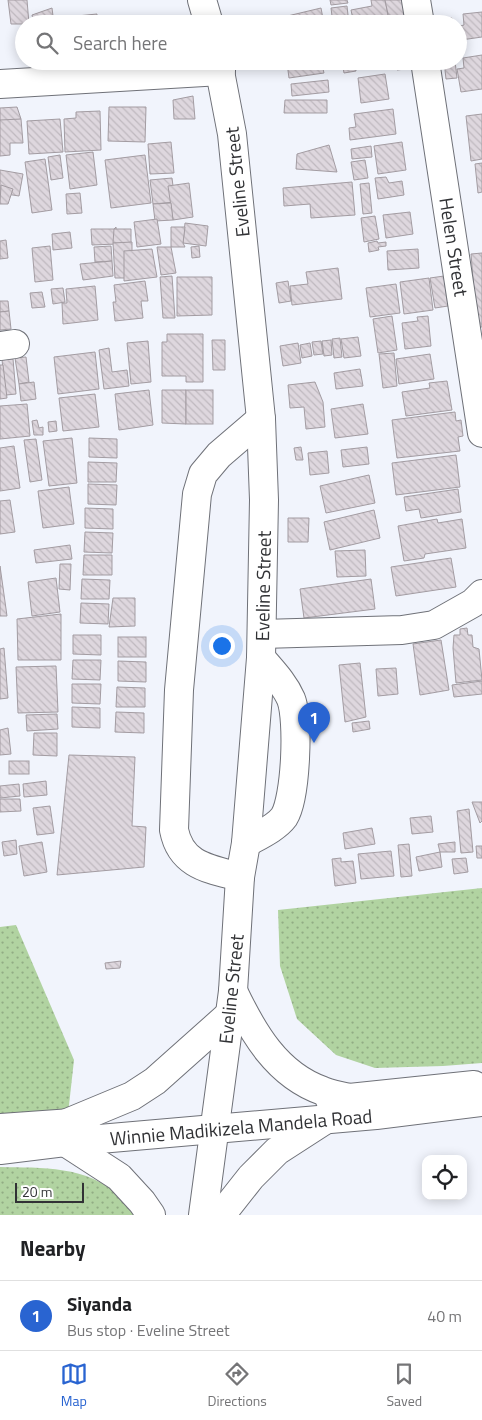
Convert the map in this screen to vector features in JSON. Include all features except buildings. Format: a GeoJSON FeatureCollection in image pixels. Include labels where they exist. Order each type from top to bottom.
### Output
{"type":"FeatureCollection","features":[{"type":"Feature","properties":{"kind":"street"},"geometry":{"type":"LineString","coordinates":[[202,0],[206,15]]}},
{"type":"Feature","properties":{"kind":"street"},"geometry":{"type":"LineString","coordinates":[[416,0],[418,15]]}},
{"type":"Feature","properties":{"kind":"street"},"geometry":{"type":"LineString","coordinates":[[0,84],[171,70]]}},
{"type":"Feature","properties":{"kind":"street","name":"Eveline Street"},"geometry":{"type":"LineString","coordinates":[[203,1215],[231,1003],[240,877],[246,843],[262,646],[264,500],[261,419],[232,134],[221,70]]}},
{"type":"Feature","properties":{"kind":"street","name":"Helen Street"},"geometry":{"type":"LineString","coordinates":[[426,70],[480,406],[482,433]]}},
{"type":"Feature","properties":{"kind":"street"},"geometry":{"type":"LineString","coordinates":[[240,877],[205,867],[188,858],[176,843],[174,830],[180,690],[197,494],[203,474],[219,455],[261,419]]}},
{"type":"Feature","properties":{"kind":"street"},"geometry":{"type":"LineString","coordinates":[[246,843],[267,831],[283,818],[290,805],[293,787],[295,715],[284,685],[262,646],[434,625],[473,603],[482,594]]}},
{"type":"Feature","properties":{"kind":"street"},"geometry":{"type":"LineString","coordinates":[[151,1215],[119,1177],[66,1133],[155,1081],[231,1003],[278,1063],[292,1075],[323,1092],[349,1098]]}},
{"type":"Feature","properties":{"kind":"street","name":"Winnie Madikizela Mandela Road"},"geometry":{"type":"LineString","coordinates":[[216,1120],[349,1098],[482,1084]]}},
{"type":"Feature","properties":{"kind":"street","name":"Winnie Madikizela Mandela Road"},"geometry":{"type":"LineString","coordinates":[[0,1128],[66,1133],[216,1120],[376,1115],[482,1102]]}},
{"type":"Feature","properties":{"kind":"street"},"geometry":{"type":"LineString","coordinates":[[220,1215],[251,1176],[277,1152],[328,1118]]}},
{"type":"Feature","properties":{"kind":"street","name":"Winnie Madikizela Mandela Road"},"geometry":{"type":"LineString","coordinates":[[0,1150],[66,1133]]}},
{"type":"Feature","properties":{"kind":"green space"},"geometry":{"type":"Polygon","coordinates":[[[482,888],[482,1063],[375,1068],[336,1055],[297,1019],[280,966],[278,910],[482,888]]]}},
{"type":"Feature","properties":{"kind":"green space"},"geometry":{"type":"Polygon","coordinates":[[[16,925],[74,1060],[67,1123],[0,1128],[0,927],[16,925]]]}},
{"type":"Feature","properties":{"kind":"green space"},"geometry":{"type":"Polygon","coordinates":[[[0,1167],[48,1168],[63,1170],[94,1179],[122,1199],[135,1215],[0,1215],[0,1167]]]}},
{"type":"Feature","properties":{"kind":"place","name":"Siyanda"},"geometry":{"type":"Point","coordinates":[314,743]}}]}
